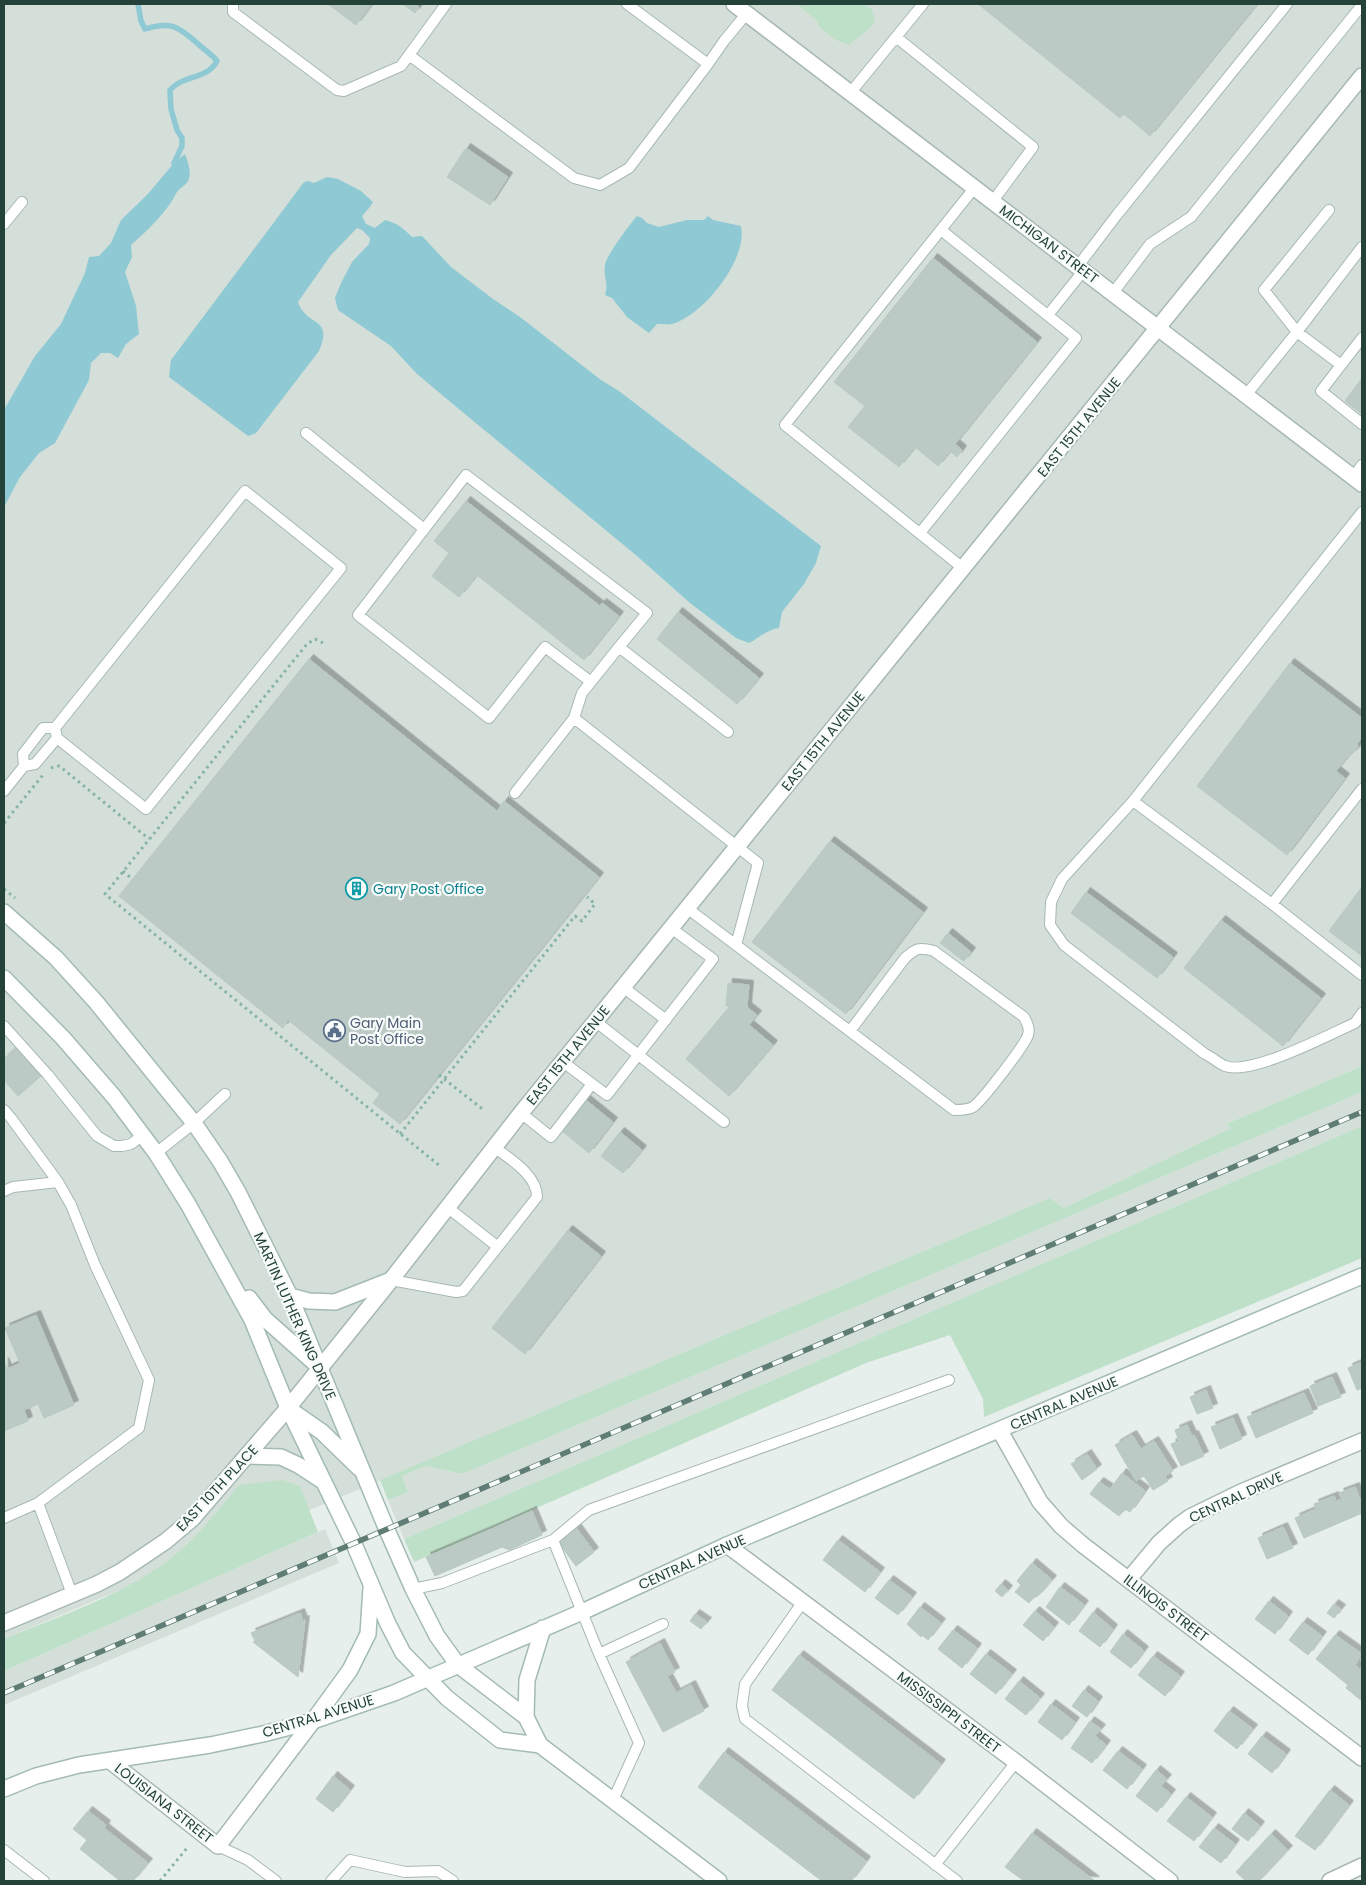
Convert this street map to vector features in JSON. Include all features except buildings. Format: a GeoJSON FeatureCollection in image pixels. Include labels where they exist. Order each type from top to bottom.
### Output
{"type":"FeatureCollection","features":[{"type":"Feature","properties":{"kind":"street","name":"MICHIGAN STREET"},"geometry":{"type":"LineString","coordinates":[[734,4],[1246,395],[1359,475]]}},
{"type":"Feature","properties":{"kind":"street","name":"EAST 15TH AVENUE"},"geometry":{"type":"LineString","coordinates":[[288,1408],[321,1369],[595,1021],[964,569],[1362,76]]}},
{"type":"Feature","properties":{"kind":"street","name":"MARTIN LUTHER KING DRIVE"},"geometry":{"type":"LineString","coordinates":[[4,912],[56,958],[96,1002],[194,1123],[220,1161],[238,1192],[290,1296],[413,1589],[437,1636],[458,1665],[526,1716],[540,1745],[719,1881]]}},
{"type":"Feature","properties":{"kind":"street","name":"MARTIN LUTHER KING DRIVE"},"geometry":{"type":"LineString","coordinates":[[4,978],[63,1038],[114,1097],[156,1153],[188,1204],[252,1320],[288,1408],[325,1483],[372,1584],[388,1624],[403,1653],[447,1698],[500,1740],[540,1745]]}},
{"type":"Feature","properties":{"kind":"street"},"geometry":{"type":"LineString","coordinates":[[224,1267],[265,1318],[321,1369]]}},
{"type":"Feature","properties":{"kind":"street","name":"CENTRAL AVENUE"},"geometry":{"type":"LineString","coordinates":[[4,1789],[51,1771],[79,1764],[210,1745],[313,1721],[394,1692],[582,1612],[727,1546],[1362,1276]]}},
{"type":"Feature","properties":{"kind":"street"},"geometry":{"type":"LineString","coordinates":[[290,1296],[309,1301],[335,1302],[391,1280]]}},
{"type":"Feature","properties":{"kind":"street"},"geometry":{"type":"LineString","coordinates":[[288,1408],[322,1432],[365,1474]]}},
{"type":"Feature","properties":{"kind":"street","name":"EAST 10TH PLACE"},"geometry":{"type":"LineString","coordinates":[[4,1623],[120,1572],[166,1541],[192,1519],[288,1408]]}},
{"type":"Feature","properties":{"kind":"street","name":"ILLINOIS STREET"},"geometry":{"type":"LineString","coordinates":[[1000,1430],[1034,1494],[1046,1510],[1078,1541],[1362,1758]]}},
{"type":"Feature","properties":{"kind":"street","name":"CENTRAL DRIVE"},"geometry":{"type":"LineString","coordinates":[[1129,1579],[1164,1538],[1190,1517],[1239,1493],[1362,1441]]}},
{"type":"Feature","properties":{"kind":"street"},"geometry":{"type":"LineString","coordinates":[[248,1456],[281,1457],[298,1465],[325,1483]]}},
{"type":"Feature","properties":{"kind":"street","name":"MISSISSIPPI STREET"},"geometry":{"type":"LineString","coordinates":[[727,1546],[1016,1762],[1170,1881]]}},
{"type":"Feature","properties":{"kind":"street"},"geometry":{"type":"LineString","coordinates":[[218,1846],[350,1670],[368,1634],[372,1584]]}},
{"type":"Feature","properties":{"kind":"street"},"geometry":{"type":"LineString","coordinates":[[526,1716],[527,1680],[542,1628]]}},
{"type":"Feature","properties":{"kind":"street","name":"LOUISIANA STREET"},"geometry":{"type":"LineString","coordinates":[[110,1761],[218,1846]]}},
{"type":"Feature","properties":{"kind":"street"},"geometry":{"type":"LineString","coordinates":[[1330,1881],[1362,1866]]}},
{"type":"Feature","properties":{"kind":"lane"},"geometry":{"type":"LineString","coordinates":[[233,4],[233,12],[337,90],[344,91],[402,66],[446,4]]}},
{"type":"Feature","properties":{"kind":"lane"},"geometry":{"type":"LineString","coordinates":[[627,4],[708,64]]}},
{"type":"Feature","properties":{"kind":"lane"},"geometry":{"type":"LineString","coordinates":[[851,92],[923,4]]}},
{"type":"Feature","properties":{"kind":"lane"},"geometry":{"type":"LineString","coordinates":[[1048,316],[1116,216],[1287,4]]}},
{"type":"Feature","properties":{"kind":"lane"},"geometry":{"type":"LineString","coordinates":[[1113,293],[1150,244],[1191,217],[1362,5]]}},
{"type":"Feature","properties":{"kind":"lane"},"geometry":{"type":"LineString","coordinates":[[409,55],[574,178],[600,185],[629,168],[747,13]]}},
{"type":"Feature","properties":{"kind":"lane"},"geometry":{"type":"LineString","coordinates":[[896,37],[1033,148],[993,201]]}},
{"type":"Feature","properties":{"kind":"lane"},"geometry":{"type":"LineString","coordinates":[[964,569],[785,425],[975,188]]}},
{"type":"Feature","properties":{"kind":"lane"},"geometry":{"type":"LineString","coordinates":[[4,224],[22,202]]}},
{"type":"Feature","properties":{"kind":"lane"},"geometry":{"type":"LineString","coordinates":[[1329,210],[1264,290],[1298,332],[1342,365]]}},
{"type":"Feature","properties":{"kind":"lane"},"geometry":{"type":"LineString","coordinates":[[920,533],[1076,338],[941,230]]}},
{"type":"Feature","properties":{"kind":"lane"},"geometry":{"type":"LineString","coordinates":[[1246,395],[1298,332],[1362,247]]}},
{"type":"Feature","properties":{"kind":"lane"},"geometry":{"type":"LineString","coordinates":[[1362,338],[1321,392],[1362,424]]}},
{"type":"Feature","properties":{"kind":"lane"},"geometry":{"type":"LineString","coordinates":[[306,433],[424,529]]}},
{"type":"Feature","properties":{"kind":"lane"},"geometry":{"type":"LineString","coordinates":[[514,792],[574,718],[582,692],[591,682],[647,613],[466,475],[358,615],[489,718],[545,646],[591,682]]}},
{"type":"Feature","properties":{"kind":"lane"},"geometry":{"type":"LineString","coordinates":[[4,791],[24,766],[35,764],[56,733],[245,491],[341,568],[146,810],[56,733],[43,728],[23,754],[24,766]]}},
{"type":"Feature","properties":{"kind":"lane"},"geometry":{"type":"LineString","coordinates":[[1362,512],[1133,801],[1062,878],[1051,902],[1050,925],[1064,945],[1205,1054],[1226,1066],[1243,1068],[1262,1064],[1355,1023],[1362,1013]]}},
{"type":"Feature","properties":{"kind":"lane"},"geometry":{"type":"LineString","coordinates":[[619,647],[728,732]]}},
{"type":"Feature","properties":{"kind":"lane"},"geometry":{"type":"LineString","coordinates":[[574,718],[758,862],[736,945]]}},
{"type":"Feature","properties":{"kind":"lane"},"geometry":{"type":"LineString","coordinates":[[1272,904],[1362,789]]}},
{"type":"Feature","properties":{"kind":"lane"},"geometry":{"type":"LineString","coordinates":[[1133,801],[1272,904],[1362,975]]}},
{"type":"Feature","properties":{"kind":"lane"},"geometry":{"type":"LineString","coordinates":[[687,908],[954,1110],[973,1107],[1021,1048],[1028,1036],[1028,1026],[1024,1017],[934,951],[921,948],[905,958],[850,1031]]}},
{"type":"Feature","properties":{"kind":"lane"},"geometry":{"type":"LineString","coordinates":[[563,1062],[607,1095],[714,960],[671,928]]}},
{"type":"Feature","properties":{"kind":"lane"},"geometry":{"type":"LineString","coordinates":[[623,987],[666,1020]]}},
{"type":"Feature","properties":{"kind":"lane"},"geometry":{"type":"LineString","coordinates":[[595,1021],[724,1122]]}},
{"type":"Feature","properties":{"kind":"lane"},"geometry":{"type":"LineString","coordinates":[[4,1026],[48,1075],[97,1136],[114,1146],[122,1146],[131,1144],[143,1136]]}},
{"type":"Feature","properties":{"kind":"lane"},"geometry":{"type":"LineString","coordinates":[[521,1113],[551,1137],[592,1084]]}},
{"type":"Feature","properties":{"kind":"lane"},"geometry":{"type":"LineString","coordinates":[[156,1153],[194,1123],[225,1094]]}},
{"type":"Feature","properties":{"kind":"lane"},"geometry":{"type":"LineString","coordinates":[[4,1110],[12,1118],[58,1182],[149,1380],[139,1428],[38,1503],[4,1518]]}},
{"type":"Feature","properties":{"kind":"lane"},"geometry":{"type":"LineString","coordinates":[[391,1280],[456,1292],[463,1291],[537,1197],[537,1190],[532,1180],[521,1168],[494,1147]]}},
{"type":"Feature","properties":{"kind":"lane"},"geometry":{"type":"LineString","coordinates":[[4,1191],[14,1187],[58,1182]]}},
{"type":"Feature","properties":{"kind":"lane"},"geometry":{"type":"LineString","coordinates":[[448,1207],[498,1247]]}},
{"type":"Feature","properties":{"kind":"lane"},"geometry":{"type":"LineString","coordinates":[[413,1589],[442,1583],[554,1540],[589,1510],[949,1380]]}},
{"type":"Feature","properties":{"kind":"lane"},"geometry":{"type":"LineString","coordinates":[[38,1503],[72,1594]]}},
{"type":"Feature","properties":{"kind":"lane"},"geometry":{"type":"LineString","coordinates":[[554,1540],[599,1654],[639,1743],[613,1800]]}},
{"type":"Feature","properties":{"kind":"lane"},"geometry":{"type":"LineString","coordinates":[[802,1603],[745,1684],[742,1706],[745,1719],[957,1881]]}},
{"type":"Feature","properties":{"kind":"lane"},"geometry":{"type":"LineString","coordinates":[[599,1654],[663,1624]]}},
{"type":"Feature","properties":{"kind":"lane"},"geometry":{"type":"LineString","coordinates":[[936,1865],[1016,1762]]}},
{"type":"Feature","properties":{"kind":"lane"},"geometry":{"type":"LineString","coordinates":[[218,1846],[248,1860],[276,1881]]}},
{"type":"Feature","properties":{"kind":"lane"},"geometry":{"type":"LineString","coordinates":[[4,1850],[44,1881]]}},
{"type":"Feature","properties":{"kind":"lane"},"geometry":{"type":"LineString","coordinates":[[331,1881],[350,1860],[405,1872],[438,1871],[453,1881]]}},
{"type":"Feature","properties":{"kind":"path"},"geometry":{"type":"LineString","coordinates":[[323,643],[315,639],[307,644],[105,894],[440,1166]]}},
{"type":"Feature","properties":{"kind":"path"},"geometry":{"type":"LineString","coordinates":[[4,824],[46,771],[59,766],[149,839]]}},
{"type":"Feature","properties":{"kind":"path"},"geometry":{"type":"LineString","coordinates":[[123,871],[132,879]]}},
{"type":"Feature","properties":{"kind":"path"},"geometry":{"type":"LineString","coordinates":[[400,1134],[575,916],[582,921],[595,904],[587,897]]}},
{"type":"Feature","properties":{"kind":"path"},"geometry":{"type":"LineString","coordinates":[[439,1075],[485,1111]]}},
{"type":"Feature","properties":{"kind":"path"},"geometry":{"type":"LineString","coordinates":[[160,1881],[187,1848]]}},
{"type":"Feature","properties":{"kind":"shaded area"},"geometry":{"type":"Polygon","coordinates":[[[4,4],[1362,4],[1362,1066],[1226,1124],[1231,1128],[1064,1208],[1050,1198],[4,1639],[4,4]]]}},
{"type":"Feature","properties":{"kind":"shaded area"},"geometry":{"type":"Polygon","coordinates":[[[1362,1092],[1362,1126],[404,1539],[388,1500],[408,1492],[402,1476],[426,1466],[462,1474],[1362,1092]]]}},
{"type":"Feature","properties":{"kind":"shaded area"},"geometry":{"type":"Polygon","coordinates":[[[325,1529],[339,1563],[4,1705],[4,1671],[325,1529]]]}},
{"type":"Feature","properties":{"kind":"green space"},"geometry":{"type":"Polygon","coordinates":[[[797,4],[863,4],[872,9],[875,21],[867,31],[849,45],[834,39],[797,4]]]}},
{"type":"Feature","properties":{"kind":"green space"},"geometry":{"type":"Polygon","coordinates":[[[1362,1066],[1362,1092],[462,1474],[426,1466],[402,1476],[408,1492],[388,1500],[380,1480],[1050,1198],[1064,1208],[1231,1128],[1226,1124],[1362,1066]]]}},
{"type":"Feature","properties":{"kind":"green space"},"geometry":{"type":"Polygon","coordinates":[[[1362,1126],[1362,1258],[984,1417],[983,1399],[950,1335],[866,1363],[414,1562],[404,1539],[1362,1126]]]}},
{"type":"Feature","properties":{"kind":"green space"},"geometry":{"type":"Polygon","coordinates":[[[283,1480],[300,1486],[318,1532],[4,1671],[4,1639],[114,1593],[156,1569],[192,1539],[239,1485],[283,1480]]]}},
{"type":"Feature","properties":{"kind":"water"},"geometry":{"type":"Polygon","coordinates":[[[185,154],[190,171],[188,181],[177,192],[157,220],[131,245],[132,257],[125,272],[136,306],[139,334],[126,344],[118,358],[110,353],[101,353],[91,363],[89,380],[55,443],[39,453],[20,477],[4,507],[4,410],[35,356],[61,324],[85,273],[89,257],[99,256],[111,243],[121,220],[147,195],[174,163],[185,154]]]}},
{"type":"Feature","properties":{"kind":"water"},"geometry":{"type":"Polygon","coordinates":[[[327,177],[338,179],[361,191],[373,202],[362,216],[366,224],[375,228],[385,220],[400,226],[412,237],[422,236],[451,267],[520,317],[601,380],[619,391],[821,546],[816,563],[804,584],[782,612],[779,628],[767,632],[749,643],[736,638],[690,603],[637,556],[416,373],[391,346],[338,310],[335,298],[341,283],[352,262],[369,244],[370,238],[362,230],[357,228],[331,255],[298,302],[302,310],[321,327],[323,340],[319,351],[256,433],[248,436],[169,377],[171,360],[304,182],[314,183],[327,177]]]}},
{"type":"Feature","properties":{"kind":"water"},"geometry":{"type":"Polygon","coordinates":[[[637,216],[647,223],[659,227],[687,220],[704,220],[708,216],[713,220],[741,226],[738,254],[731,269],[710,298],[684,319],[672,324],[657,324],[649,333],[627,317],[612,298],[605,295],[606,261],[637,216]]]}},
{"type":"Feature","properties":{"kind":"waterway"},"geometry":{"type":"LineString","coordinates":[[138,4],[141,21],[145,29],[161,25],[179,29],[217,61],[207,71],[182,81],[170,90],[171,109],[177,130],[182,138],[182,146],[174,163]]}},
{"type":"Feature","properties":{"kind":"railway"},"geometry":{"type":"LineString","coordinates":[[4,1693],[1362,1112]]}},
{"type":"Feature","properties":{"kind":"place","name":"Gary Post Office"},"geometry":{"type":"Point","coordinates":[357,889]}},
{"type":"Feature","properties":{"kind":"place","name":"Gary Main Post Office"},"geometry":{"type":"Point","coordinates":[334,1031]}}]}
